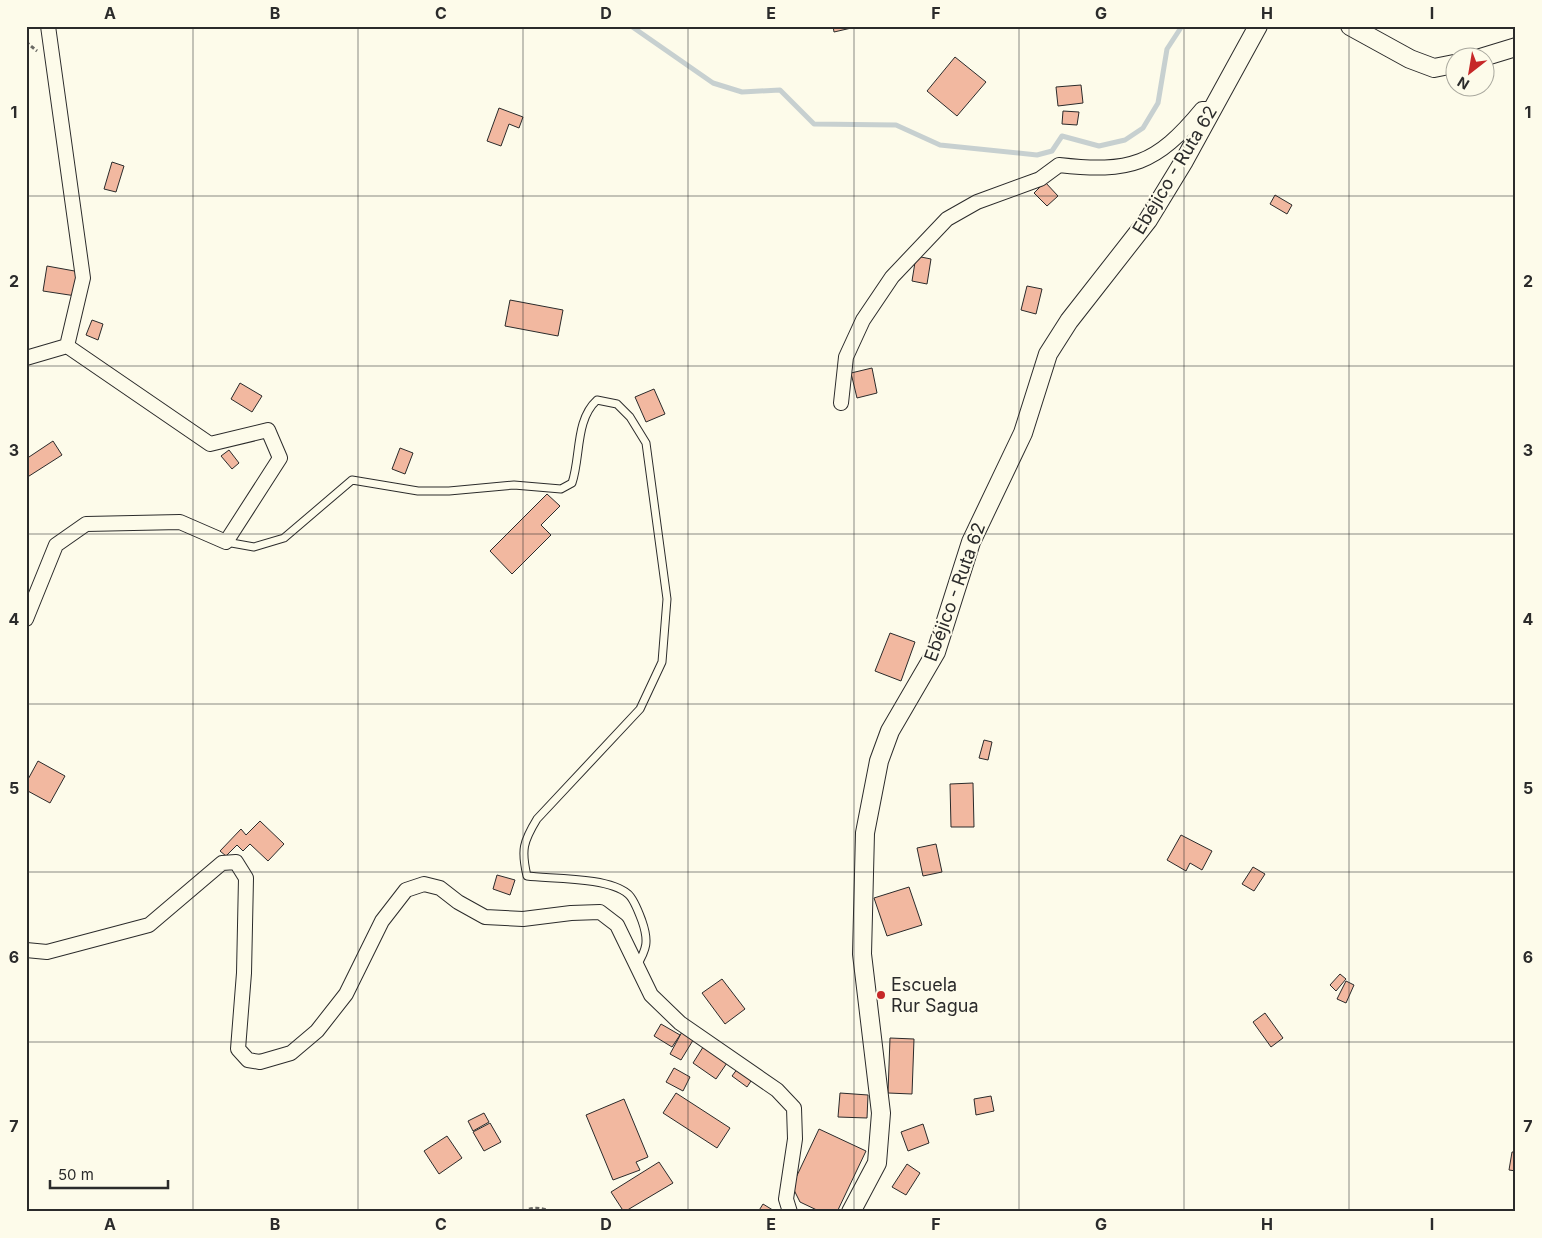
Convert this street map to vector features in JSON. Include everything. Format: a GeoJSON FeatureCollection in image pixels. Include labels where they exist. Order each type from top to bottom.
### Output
{"type":"FeatureCollection","features":[{"type":"Feature","properties":{"kind":"street"},"geometry":{"type":"LineString","coordinates":[[48,26],[83,278],[67,346]]}},
{"type":"Feature","properties":{"kind":"street","name":"Ebéjico - Ruta 62"},"geometry":{"type":"LineString","coordinates":[[852,1212],[877,1163],[881,1113],[862,954],[865,834],[879,761],[890,731],[936,652],[972,542],[1022,433],[1048,354],[1069,321],[1148,220],[1213,109],[1258,26]]}},
{"type":"Feature","properties":{"kind":"street"},"geometry":{"type":"LineString","coordinates":[[1350,26],[1410,59],[1434,68],[1444,66]]}},
{"type":"Feature","properties":{"kind":"street"},"geometry":{"type":"LineString","coordinates":[[1494,54],[1516,47]]}},
{"type":"Feature","properties":{"kind":"street"},"geometry":{"type":"LineString","coordinates":[[840,403],[846,356],[863,320],[892,277],[947,219],[976,202],[1040,179],[1059,165],[1112,169],[1135,164],[1170,143],[1202,109],[1213,109]]}},
{"type":"Feature","properties":{"kind":"street"},"geometry":{"type":"LineString","coordinates":[[26,358],[67,346]]}},
{"type":"Feature","properties":{"kind":"street"},"geometry":{"type":"LineString","coordinates":[[26,619],[56,545],[86,524],[180,522],[226,542],[280,458],[268,430],[210,444],[67,346]]}},
{"type":"Feature","properties":{"kind":"street"},"geometry":{"type":"LineString","coordinates":[[26,950],[47,952],[148,925],[222,863],[236,862],[246,878],[244,973],[238,1049],[248,1060],[260,1062],[291,1053],[317,1031],[346,994],[382,921],[406,890],[424,884],[440,888],[458,902],[486,917],[523,919],[571,913],[600,912],[617,924],[636,967],[651,994],[680,1023],[777,1090],[794,1108],[795,1139],[786,1198],[790,1212]]}},
{"type":"Feature","properties":{"kind":"lane"},"geometry":{"type":"LineString","coordinates":[[226,542],[254,547],[284,538],[352,480],[418,491],[449,491],[514,486],[561,489],[572,483],[577,469],[582,426],[589,408],[597,400],[616,404],[630,418],[646,443],[666,600],[662,662],[640,709],[537,819],[525,838],[522,856],[526,876],[606,884],[628,894],[640,914],[646,934],[646,951],[636,967]]}},
{"type":"Feature","properties":{"kind":"path"},"geometry":{"type":"LineString","coordinates":[[523,1212],[530,1208],[543,1208],[553,1212]]}},
{"type":"Feature","properties":{"kind":"building"},"geometry":{"type":"Polygon","coordinates":[[[833,26],[860,26],[834,32],[833,26]]]}},
{"type":"Feature","properties":{"kind":"building"},"geometry":{"type":"Polygon","coordinates":[[[955,57],[986,82],[957,116],[927,91],[955,57]]]}},
{"type":"Feature","properties":{"kind":"building"},"geometry":{"type":"Polygon","coordinates":[[[1081,85],[1083,103],[1058,106],[1056,87],[1081,85]]]}},
{"type":"Feature","properties":{"kind":"building"},"geometry":{"type":"Polygon","coordinates":[[[499,108],[523,117],[519,128],[509,124],[501,146],[487,141],[499,108]]]}},
{"type":"Feature","properties":{"kind":"building"},"geometry":{"type":"Polygon","coordinates":[[[1063,111],[1079,112],[1077,125],[1062,124],[1063,111]]]}},
{"type":"Feature","properties":{"kind":"building"},"geometry":{"type":"Polygon","coordinates":[[[112,162],[124,166],[116,192],[104,189],[112,162]]]}},
{"type":"Feature","properties":{"kind":"building"},"geometry":{"type":"Polygon","coordinates":[[[1045,182],[1058,196],[1047,206],[1034,193],[1045,182]]]}},
{"type":"Feature","properties":{"kind":"building"},"geometry":{"type":"Polygon","coordinates":[[[1275,195],[1292,205],[1287,214],[1270,204],[1275,195]]]}},
{"type":"Feature","properties":{"kind":"building"},"geometry":{"type":"Polygon","coordinates":[[[916,256],[931,259],[927,284],[912,281],[916,256]]]}},
{"type":"Feature","properties":{"kind":"building"},"geometry":{"type":"Polygon","coordinates":[[[47,266],[80,272],[76,296],[43,291],[47,266]]]}},
{"type":"Feature","properties":{"kind":"building"},"geometry":{"type":"Polygon","coordinates":[[[1027,286],[1042,289],[1036,314],[1021,310],[1027,286]]]}},
{"type":"Feature","properties":{"kind":"building"},"geometry":{"type":"Polygon","coordinates":[[[510,300],[563,310],[558,336],[505,326],[510,300]]]}},
{"type":"Feature","properties":{"kind":"building"},"geometry":{"type":"Polygon","coordinates":[[[92,320],[103,324],[98,340],[86,335],[92,320]]]}},
{"type":"Feature","properties":{"kind":"building"},"geometry":{"type":"Polygon","coordinates":[[[872,368],[877,393],[857,398],[851,373],[872,368]]]}},
{"type":"Feature","properties":{"kind":"building"},"geometry":{"type":"Polygon","coordinates":[[[240,383],[262,396],[252,412],[231,399],[240,383]]]}},
{"type":"Feature","properties":{"kind":"building"},"geometry":{"type":"Polygon","coordinates":[[[654,389],[665,414],[646,422],[635,397],[654,389]]]}},
{"type":"Feature","properties":{"kind":"building"},"geometry":{"type":"Polygon","coordinates":[[[53,441],[62,455],[26,478],[26,459],[53,441]]]}},
{"type":"Feature","properties":{"kind":"building"},"geometry":{"type":"Polygon","coordinates":[[[400,448],[413,453],[405,474],[392,469],[400,448]]]}},
{"type":"Feature","properties":{"kind":"building"},"geometry":{"type":"Polygon","coordinates":[[[229,450],[239,463],[232,469],[221,456],[229,450]]]}},
{"type":"Feature","properties":{"kind":"building"},"geometry":{"type":"Polygon","coordinates":[[[547,494],[560,506],[541,525],[551,535],[512,574],[490,551],[547,494]]]}},
{"type":"Feature","properties":{"kind":"building"},"geometry":{"type":"Polygon","coordinates":[[[890,633],[915,642],[901,681],[875,671],[890,633]]]}},
{"type":"Feature","properties":{"kind":"building"},"geometry":{"type":"Polygon","coordinates":[[[984,740],[992,742],[988,760],[979,758],[984,740]]]}},
{"type":"Feature","properties":{"kind":"building"},"geometry":{"type":"Polygon","coordinates":[[[38,761],[65,776],[50,803],[26,790],[26,783],[38,761]]]}},
{"type":"Feature","properties":{"kind":"building"},"geometry":{"type":"Polygon","coordinates":[[[973,783],[974,827],[951,827],[950,784],[973,783]]]}},
{"type":"Feature","properties":{"kind":"building"},"geometry":{"type":"Polygon","coordinates":[[[260,821],[284,844],[268,861],[250,844],[243,851],[237,845],[226,856],[220,851],[241,829],[246,835],[260,821]]]}},
{"type":"Feature","properties":{"kind":"building"},"geometry":{"type":"Polygon","coordinates":[[[1181,835],[1212,851],[1202,870],[1190,863],[1186,871],[1167,860],[1181,835]]]}},
{"type":"Feature","properties":{"kind":"building"},"geometry":{"type":"Polygon","coordinates":[[[936,844],[942,872],[923,876],[917,848],[936,844]]]}},
{"type":"Feature","properties":{"kind":"building"},"geometry":{"type":"Polygon","coordinates":[[[1253,867],[1265,874],[1254,891],[1242,884],[1253,867]]]}},
{"type":"Feature","properties":{"kind":"building"},"geometry":{"type":"Polygon","coordinates":[[[497,875],[515,880],[510,895],[493,889],[497,875]]]}},
{"type":"Feature","properties":{"kind":"building"},"geometry":{"type":"Polygon","coordinates":[[[909,887],[922,925],[887,936],[874,898],[909,887]]]}},
{"type":"Feature","properties":{"kind":"building"},"geometry":{"type":"Polygon","coordinates":[[[1340,974],[1346,979],[1336,991],[1330,985],[1340,974]]]}},
{"type":"Feature","properties":{"kind":"building"},"geometry":{"type":"Polygon","coordinates":[[[722,979],[745,1009],[725,1024],[702,993],[722,979]]]}},
{"type":"Feature","properties":{"kind":"building"},"geometry":{"type":"Polygon","coordinates":[[[1346,981],[1354,985],[1346,1003],[1337,999],[1346,981]]]}},
{"type":"Feature","properties":{"kind":"building"},"geometry":{"type":"Polygon","coordinates":[[[1265,1013],[1283,1038],[1271,1047],[1253,1022],[1265,1013]]]}},
{"type":"Feature","properties":{"kind":"building"},"geometry":{"type":"Polygon","coordinates":[[[661,1024],[680,1035],[672,1047],[654,1036],[661,1024]]]}},
{"type":"Feature","properties":{"kind":"building"},"geometry":{"type":"Polygon","coordinates":[[[683,1030],[695,1037],[681,1060],[670,1054],[683,1030]]]}},
{"type":"Feature","properties":{"kind":"building"},"geometry":{"type":"Polygon","coordinates":[[[890,1038],[914,1039],[912,1094],[888,1093],[890,1038]]]}},
{"type":"Feature","properties":{"kind":"building"},"geometry":{"type":"Polygon","coordinates":[[[705,1044],[729,1060],[716,1079],[693,1063],[705,1044]]]}},
{"type":"Feature","properties":{"kind":"building"},"geometry":{"type":"Polygon","coordinates":[[[674,1068],[690,1077],[683,1091],[666,1082],[674,1068]]]}},
{"type":"Feature","properties":{"kind":"building"},"geometry":{"type":"Polygon","coordinates":[[[738,1068],[753,1078],[747,1087],[732,1076],[738,1068]]]}},
{"type":"Feature","properties":{"kind":"building"},"geometry":{"type":"Polygon","coordinates":[[[676,1093],[730,1128],[717,1148],[663,1113],[676,1093]]]}},
{"type":"Feature","properties":{"kind":"building"},"geometry":{"type":"Polygon","coordinates":[[[840,1093],[868,1095],[867,1118],[838,1117],[840,1093]]]}},
{"type":"Feature","properties":{"kind":"building"},"geometry":{"type":"Polygon","coordinates":[[[991,1096],[994,1111],[976,1115],[974,1099],[991,1096]]]}},
{"type":"Feature","properties":{"kind":"building"},"geometry":{"type":"Polygon","coordinates":[[[624,1099],[648,1157],[636,1162],[640,1170],[613,1180],[586,1115],[624,1099]]]}},
{"type":"Feature","properties":{"kind":"building"},"geometry":{"type":"Polygon","coordinates":[[[484,1113],[489,1122],[473,1131],[468,1121],[484,1113]]]}},
{"type":"Feature","properties":{"kind":"building"},"geometry":{"type":"Polygon","coordinates":[[[490,1123],[501,1142],[484,1151],[473,1132],[490,1123]]]}},
{"type":"Feature","properties":{"kind":"building"},"geometry":{"type":"Polygon","coordinates":[[[923,1124],[929,1143],[908,1151],[901,1132],[923,1124]]]}},
{"type":"Feature","properties":{"kind":"building"},"geometry":{"type":"Polygon","coordinates":[[[819,1129],[866,1151],[837,1212],[821,1212],[800,1202],[792,1186],[819,1129]]]}},
{"type":"Feature","properties":{"kind":"building"},"geometry":{"type":"Polygon","coordinates":[[[447,1136],[462,1158],[439,1174],[424,1151],[447,1136]]]}},
{"type":"Feature","properties":{"kind":"building"},"geometry":{"type":"Polygon","coordinates":[[[1512,1152],[1516,1152],[1516,1171],[1509,1170],[1512,1152]]]}},
{"type":"Feature","properties":{"kind":"building"},"geometry":{"type":"Polygon","coordinates":[[[659,1162],[673,1183],[624,1212],[611,1192],[659,1162]]]}},
{"type":"Feature","properties":{"kind":"building"},"geometry":{"type":"Polygon","coordinates":[[[907,1164],[920,1173],[906,1195],[892,1187],[907,1164]]]}},
{"type":"Feature","properties":{"kind":"building"},"geometry":{"type":"Polygon","coordinates":[[[763,1204],[776,1212],[758,1212],[763,1204]]]}},
{"type":"Feature","properties":{"kind":"waterway"},"geometry":{"type":"LineString","coordinates":[[631,26],[713,83],[742,92],[780,90],[814,124],[896,125],[940,145],[1037,155],[1052,151],[1062,136],[1099,146],[1125,140],[1143,128],[1158,103],[1167,49],[1182,26]]}},
{"type":"Feature","properties":{"kind":"place","name":"Escuela Rur Sagua"},"geometry":{"type":"Point","coordinates":[881,995]}}]}
